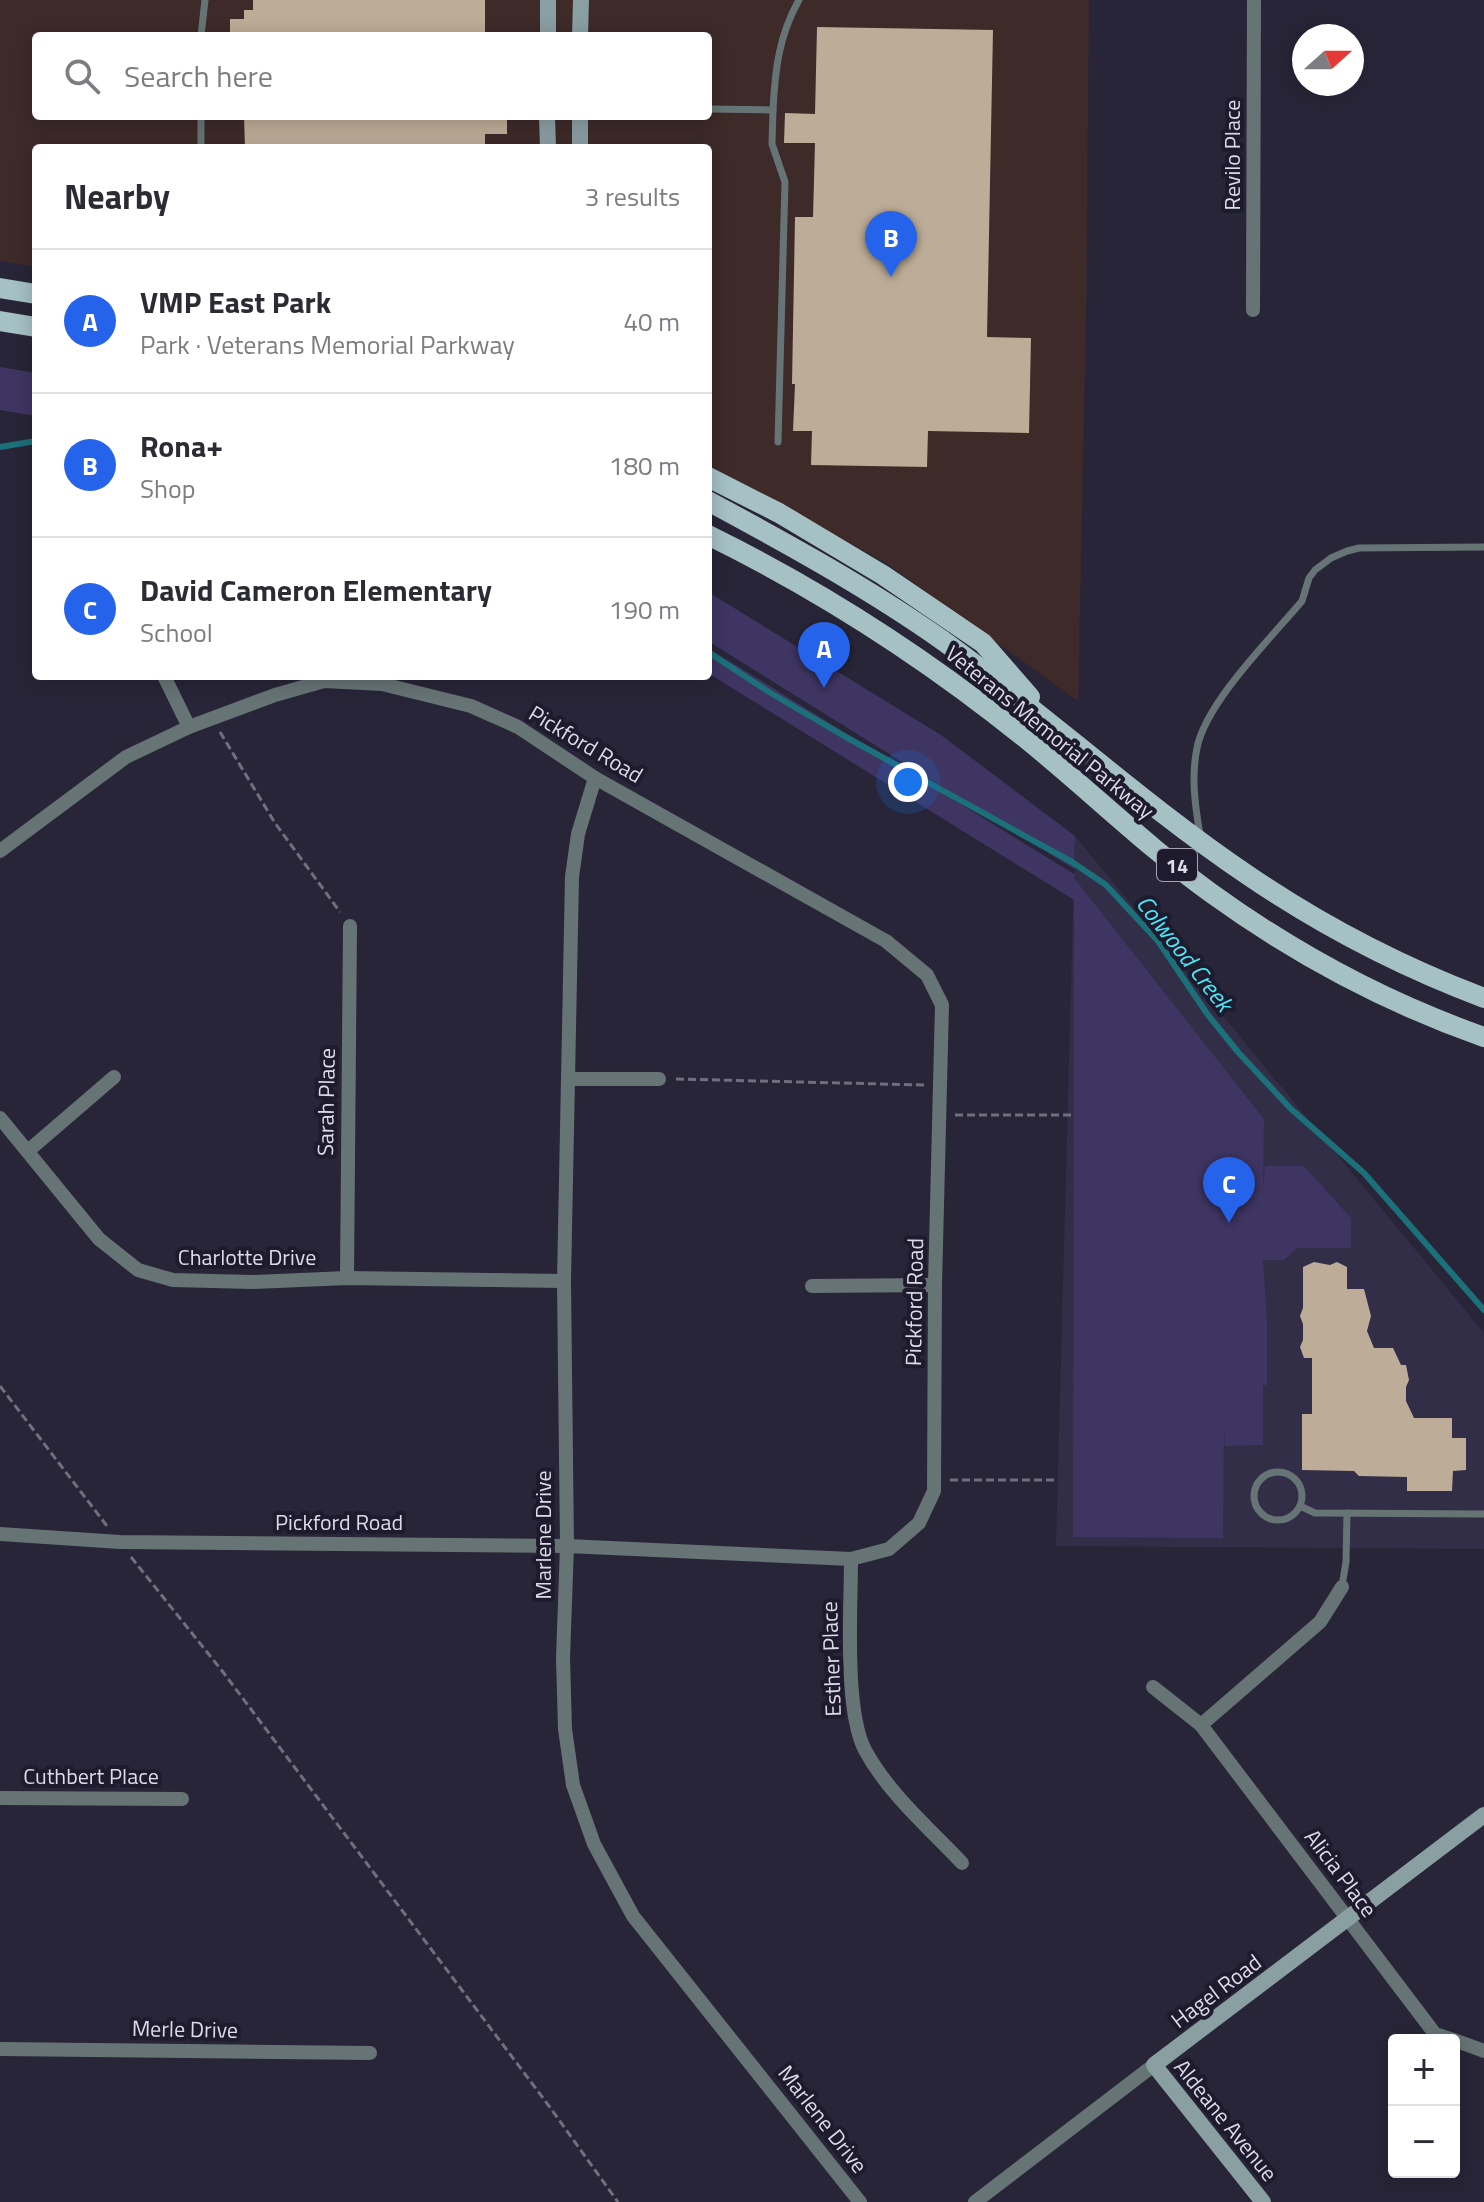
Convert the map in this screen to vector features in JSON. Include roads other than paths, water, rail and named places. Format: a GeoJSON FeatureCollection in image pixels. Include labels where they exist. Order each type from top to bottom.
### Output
{"type":"FeatureCollection","features":[{"type":"Feature","properties":{"kind":"main road"},"geometry":{"type":"LineString","coordinates":[[0,288],[32,293]]}},
{"type":"Feature","properties":{"kind":"main road"},"geometry":{"type":"LineString","coordinates":[[0,321],[32,326]]}},
{"type":"Feature","properties":{"kind":"main road"},"geometry":{"type":"LineString","coordinates":[[712,479],[779,513],[883,575],[983,643],[1062,733]]}},
{"type":"Feature","properties":{"kind":"main road","name":"Veterans Memorial Parkway"},"geometry":{"type":"LineString","coordinates":[[712,503],[855,583],[915,623],[1249,876],[1346,935],[1484,998]]}},
{"type":"Feature","properties":{"kind":"main road","name":"Veterans Memorial Parkway"},"geometry":{"type":"LineString","coordinates":[[712,537],[831,603],[934,669],[1024,737],[1210,892],[1279,938],[1359,984],[1454,1027],[1484,1037]]}},
{"type":"Feature","properties":{"kind":"street"},"geometry":{"type":"LineString","coordinates":[[548,0],[548,32]]}},
{"type":"Feature","properties":{"kind":"street"},"geometry":{"type":"LineString","coordinates":[[580,32],[581,0]]}},
{"type":"Feature","properties":{"kind":"street","name":"Revilo Place"},"geometry":{"type":"LineString","coordinates":[[1253,310],[1254,0]]}},
{"type":"Feature","properties":{"kind":"street"},"geometry":{"type":"LineString","coordinates":[[547,120],[548,144]]}},
{"type":"Feature","properties":{"kind":"street"},"geometry":{"type":"LineString","coordinates":[[580,120],[580,144]]}},
{"type":"Feature","properties":{"kind":"street"},"geometry":{"type":"LineString","coordinates":[[166,680],[189,727]]}},
{"type":"Feature","properties":{"kind":"street","name":"Pickford Road"},"geometry":{"type":"LineString","coordinates":[[0,851],[126,757],[189,727],[275,695],[324,681],[382,684],[471,706],[518,727],[595,778],[886,941],[927,975],[942,1005],[934,1491],[919,1523],[889,1549],[851,1559],[567,1546],[120,1542],[0,1534]]}},
{"type":"Feature","properties":{"kind":"street","name":"Marlene Drive"},"geometry":{"type":"LineString","coordinates":[[595,778],[578,834],[572,877],[564,1281],[567,1546],[563,1658],[565,1729],[573,1785],[594,1844],[633,1916],[860,2202]]}},
{"type":"Feature","properties":{"kind":"street","name":"Sarah Place"},"geometry":{"type":"LineString","coordinates":[[347,1278],[350,926]]}},
{"type":"Feature","properties":{"kind":"street"},"geometry":{"type":"LineString","coordinates":[[28,1151],[114,1077]]}},
{"type":"Feature","properties":{"kind":"street"},"geometry":{"type":"LineString","coordinates":[[569,1079],[659,1079]]}},
{"type":"Feature","properties":{"kind":"street","name":"Charlotte Drive"},"geometry":{"type":"LineString","coordinates":[[0,1118],[99,1239],[138,1270],[173,1280],[252,1282],[347,1278],[564,1281]]}},
{"type":"Feature","properties":{"kind":"street"},"geometry":{"type":"LineString","coordinates":[[812,1286],[935,1285]]}},
{"type":"Feature","properties":{"kind":"street","name":"Esther Place"},"geometry":{"type":"LineString","coordinates":[[851,1559],[854,1722],[865,1750],[897,1794],[962,1863]]}},
{"type":"Feature","properties":{"kind":"street"},"geometry":{"type":"LineString","coordinates":[[1201,1725],[1320,1622],[1342,1587]]}},
{"type":"Feature","properties":{"kind":"street","name":"Alicia Place"},"geometry":{"type":"LineString","coordinates":[[1153,1687],[1201,1725],[1435,2034]]}},
{"type":"Feature","properties":{"kind":"street","name":"Cuthbert Place"},"geometry":{"type":"LineString","coordinates":[[0,1798],[182,1799]]}},
{"type":"Feature","properties":{"kind":"street","name":"Hagel Road"},"geometry":{"type":"LineString","coordinates":[[975,2202],[1484,1815]]}},
{"type":"Feature","properties":{"kind":"street","name":"Alicia Place"},"geometry":{"type":"LineString","coordinates":[[1460,2042],[1484,2051]]}},
{"type":"Feature","properties":{"kind":"street","name":"Merle Drive"},"geometry":{"type":"LineString","coordinates":[[0,2049],[370,2053]]}},
{"type":"Feature","properties":{"kind":"street","name":"Aldeane Avenue"},"geometry":{"type":"LineString","coordinates":[[1154,2065],[1263,2202]]}},
{"type":"Feature","properties":{"kind":"lane"},"geometry":{"type":"LineString","coordinates":[[201,32],[205,0]]}},
{"type":"Feature","properties":{"kind":"lane"},"geometry":{"type":"LineString","coordinates":[[778,442],[785,182],[772,144],[774,73],[779,45],[799,0]]}},
{"type":"Feature","properties":{"kind":"lane"},"geometry":{"type":"LineString","coordinates":[[712,109],[773,110]]}},
{"type":"Feature","properties":{"kind":"lane"},"geometry":{"type":"LineString","coordinates":[[201,120],[201,144]]}},
{"type":"Feature","properties":{"kind":"lane"},"geometry":{"type":"LineString","coordinates":[[1201,841],[1194,800],[1193,772],[1197,744],[1211,714],[1302,601],[1309,578],[1315,570],[1331,558],[1359,548],[1484,547]]}},
{"type":"Feature","properties":{"kind":"lane"},"geometry":{"type":"LineString","coordinates":[[899,646],[915,623]]}},
{"type":"Feature","properties":{"kind":"lane"},"geometry":{"type":"LineString","coordinates":[[1283,1471],[1300,1484],[1300,1506],[1284,1520],[1273,1520],[1256,1507],[1253,1496],[1255,1485],[1271,1472],[1283,1471]]}},
{"type":"Feature","properties":{"kind":"lane"},"geometry":{"type":"LineString","coordinates":[[1300,1506],[1315,1513],[1484,1514]]}},
{"type":"Feature","properties":{"kind":"lane"},"geometry":{"type":"LineString","coordinates":[[1342,1587],[1347,1513]]}},
{"type":"Feature","properties":{"kind":"waterway","name":"Colwood Creek"},"geometry":{"type":"LineString","coordinates":[[0,447],[32,442]]}},
{"type":"Feature","properties":{"kind":"waterway","name":"Colwood Creek"},"geometry":{"type":"LineString","coordinates":[[712,655],[844,736],[1072,862],[1106,885],[1158,941],[1208,1015],[1238,1052],[1290,1108],[1364,1173],[1484,1310]]}},
{"type":"Feature","properties":{"kind":"place","name":"Rona+"},"geometry":{"type":"Point","coordinates":[891,277]}},
{"type":"Feature","properties":{"kind":"place","name":"VMP East Park"},"geometry":{"type":"Point","coordinates":[824,688]}},
{"type":"Feature","properties":{"kind":"place","name":"David Cameron Elementary"},"geometry":{"type":"Point","coordinates":[1229,1223]}}]}
